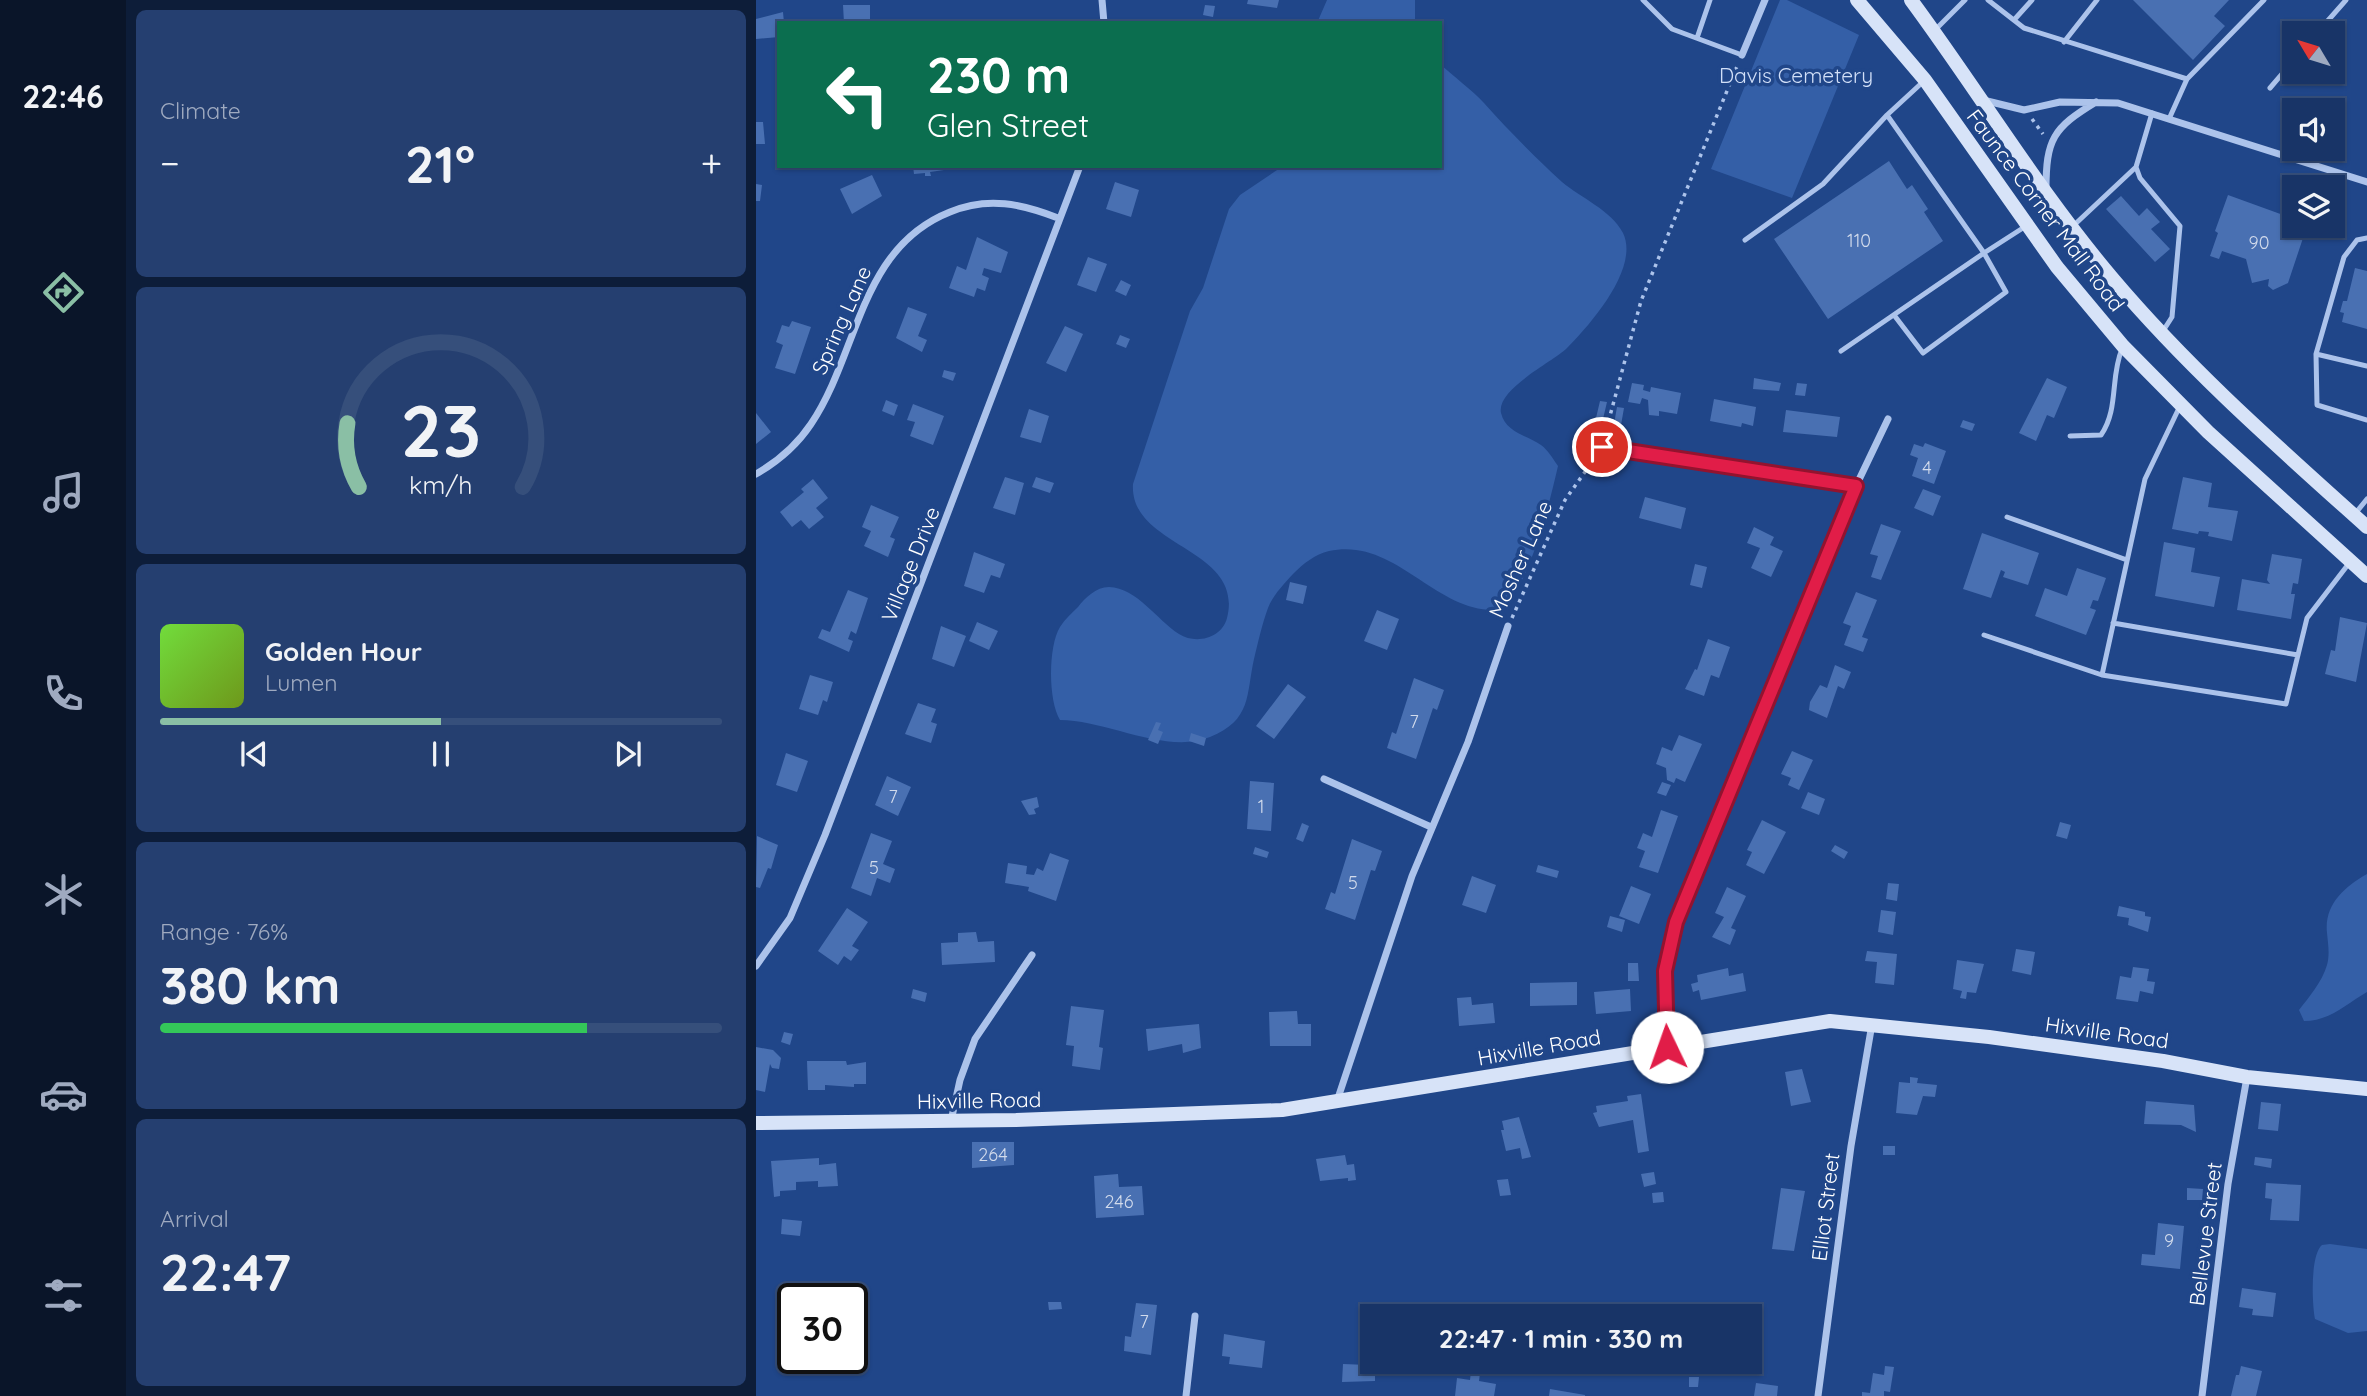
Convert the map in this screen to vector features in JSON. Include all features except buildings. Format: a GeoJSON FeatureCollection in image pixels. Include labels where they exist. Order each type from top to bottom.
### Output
{"type":"FeatureCollection","features":[{"type":"Feature","properties":{"kind":"street"},"geometry":{"type":"LineString","coordinates":[[1102,0],[1104,21]]}},
{"type":"Feature","properties":{"kind":"street"},"geometry":{"type":"LineString","coordinates":[[1742,55],[1765,0]]}},
{"type":"Feature","properties":{"kind":"street","name":"Faunce Corner Mall Road"},"geometry":{"type":"LineString","coordinates":[[1857,0],[1925,80],[2026,226],[2123,346],[2180,406],[2367,576]]}},
{"type":"Feature","properties":{"kind":"street","name":"Faunce Corner Mall Road"},"geometry":{"type":"LineString","coordinates":[[1911,0],[2072,227],[2161,334],[2243,417],[2367,527]]}},
{"type":"Feature","properties":{"kind":"street"},"geometry":{"type":"LineString","coordinates":[[1982,99],[2024,110],[2060,102],[2118,103],[2367,182]]}},
{"type":"Feature","properties":{"kind":"street"},"geometry":{"type":"LineString","coordinates":[[2046,192],[2047,152],[2052,138],[2064,122],[2097,101]]}},
{"type":"Feature","properties":{"kind":"street","name":"Village Drive"},"geometry":{"type":"LineString","coordinates":[[756,966],[790,918],[821,844],[1079,168]]}},
{"type":"Feature","properties":{"kind":"street","name":"Spring Lane"},"geometry":{"type":"LineString","coordinates":[[756,474],[784,455],[811,424],[829,392],[873,284],[891,256],[914,232],[956,209],[988,203],[1025,206],[1058,218]]}},
{"type":"Feature","properties":{"kind":"street"},"geometry":{"type":"LineString","coordinates":[[1667,1047],[1665,971],[1676,922],[1856,486],[1888,419]]}},
{"type":"Feature","properties":{"kind":"street"},"geometry":{"type":"LineString","coordinates":[[1602,447],[1856,486]]}},
{"type":"Feature","properties":{"kind":"street","name":"Mosher Lane"},"geometry":{"type":"LineString","coordinates":[[1336,1102],[1431,827],[1468,742],[1508,626]]}},
{"type":"Feature","properties":{"kind":"street"},"geometry":{"type":"LineString","coordinates":[[1324,779],[1431,827]]}},
{"type":"Feature","properties":{"kind":"street"},"geometry":{"type":"LineString","coordinates":[[951,1121],[960,1080],[975,1039],[1032,955]]}},
{"type":"Feature","properties":{"kind":"street","name":"Hixville Road"},"geometry":{"type":"LineString","coordinates":[[756,1124],[1244,1112],[1336,1102],[1808,1022],[1872,1024],[2127,1055],[2247,1077],[2367,1090]]}},
{"type":"Feature","properties":{"kind":"street","name":"Elliot Street"},"geometry":{"type":"LineString","coordinates":[[1818,1396],[1850,1146],[1872,1024]]}},
{"type":"Feature","properties":{"kind":"street","name":"Bellevue Street"},"geometry":{"type":"LineString","coordinates":[[2202,1396],[2228,1184],[2247,1077]]}},
{"type":"Feature","properties":{"kind":"street"},"geometry":{"type":"LineString","coordinates":[[1186,1396],[1195,1316]]}},
{"type":"Feature","properties":{"kind":"lane"},"geometry":{"type":"LineString","coordinates":[[1643,0],[1672,29],[1742,55]]}},
{"type":"Feature","properties":{"kind":"lane"},"geometry":{"type":"LineString","coordinates":[[1697,38],[1710,0]]}},
{"type":"Feature","properties":{"kind":"lane"},"geometry":{"type":"LineString","coordinates":[[1934,31],[1965,0]]}},
{"type":"Feature","properties":{"kind":"lane"},"geometry":{"type":"LineString","coordinates":[[1988,0],[2024,28],[2187,79]]}},
{"type":"Feature","properties":{"kind":"lane"},"geometry":{"type":"LineString","coordinates":[[2014,20],[2032,0]]}},
{"type":"Feature","properties":{"kind":"lane"},"geometry":{"type":"LineString","coordinates":[[2064,42],[2097,0]]}},
{"type":"Feature","properties":{"kind":"lane"},"geometry":{"type":"LineString","coordinates":[[2169,119],[2187,79],[2263,0]]}},
{"type":"Feature","properties":{"kind":"lane"},"geometry":{"type":"LineString","coordinates":[[2328,21],[2346,0]]}},
{"type":"Feature","properties":{"kind":"lane"},"geometry":{"type":"LineString","coordinates":[[2270,88],[2282,74]]}},
{"type":"Feature","properties":{"kind":"lane"},"geometry":{"type":"LineString","coordinates":[[1745,240],[1823,184],[1887,115],[1925,80]]}},
{"type":"Feature","properties":{"kind":"lane"},"geometry":{"type":"LineString","coordinates":[[2072,227],[2136,167],[2152,113]]}},
{"type":"Feature","properties":{"kind":"lane"},"geometry":{"type":"LineString","coordinates":[[1887,115],[1984,253],[2006,292],[1923,353],[1894,315]]}},
{"type":"Feature","properties":{"kind":"lane"},"geometry":{"type":"LineString","coordinates":[[2136,167],[2140,178],[2180,226],[2172,317],[2161,334]]}},
{"type":"Feature","properties":{"kind":"lane"},"geometry":{"type":"LineString","coordinates":[[1841,351],[2026,226]]}},
{"type":"Feature","properties":{"kind":"lane"},"geometry":{"type":"LineString","coordinates":[[2367,238],[2357,240],[2344,257],[2316,354],[2317,405],[2367,421]]}},
{"type":"Feature","properties":{"kind":"lane"},"geometry":{"type":"LineString","coordinates":[[2070,436],[2101,435],[2111,420],[2118,359],[2123,346]]}},
{"type":"Feature","properties":{"kind":"lane"},"geometry":{"type":"LineString","coordinates":[[2316,354],[2367,366]]}},
{"type":"Feature","properties":{"kind":"lane"},"geometry":{"type":"LineString","coordinates":[[2102,675],[2145,479],[2180,406]]}},
{"type":"Feature","properties":{"kind":"lane"},"geometry":{"type":"LineString","coordinates":[[2354,515],[2367,499]]}},
{"type":"Feature","properties":{"kind":"lane"},"geometry":{"type":"LineString","coordinates":[[2007,517],[2127,560]]}},
{"type":"Feature","properties":{"kind":"lane"},"geometry":{"type":"LineString","coordinates":[[1984,635],[2102,675],[2286,704],[2306,618],[2351,562]]}},
{"type":"Feature","properties":{"kind":"lane"},"geometry":{"type":"LineString","coordinates":[[2113,622],[2298,655]]}},
{"type":"Feature","properties":{"kind":"path","name":"Mosher Lane"},"geometry":{"type":"LineString","coordinates":[[1508,626],[1565,500],[1602,447],[1641,301],[1742,55]]}},
{"type":"Feature","properties":{"kind":"path"},"geometry":{"type":"LineString","coordinates":[[2032,119],[2043,134]]}},
{"type":"Feature","properties":{"kind":"green space"},"geometry":{"type":"Polygon","coordinates":[[[1327,0],[1415,0],[1415,21],[1318,21],[1327,0]]]}},
{"type":"Feature","properties":{"kind":"green space","name":"Davis Cemetery"},"geometry":{"type":"Polygon","coordinates":[[[1780,0],[1787,0],[1859,35],[1792,198],[1711,169],[1780,0]]]}},
{"type":"Feature","properties":{"kind":"green space"},"geometry":{"type":"Polygon","coordinates":[[[1442,66],[1479,98],[1562,182],[1618,225],[1626,247],[1625,263],[1610,295],[1567,348],[1516,386],[1502,404],[1501,413],[1507,425],[1544,447],[1558,466],[1538,541],[1523,578],[1504,609],[1480,609],[1459,602],[1376,555],[1354,550],[1329,551],[1314,557],[1293,574],[1273,599],[1260,634],[1245,705],[1233,723],[1210,737],[1175,742],[1156,740],[1078,721],[1060,720],[1053,700],[1053,647],[1066,619],[1095,591],[1109,587],[1129,593],[1179,634],[1193,639],[1214,635],[1227,618],[1228,594],[1219,576],[1204,561],[1149,522],[1137,505],[1133,484],[1190,311],[1203,288],[1229,209],[1240,195],[1280,168],[1442,168],[1442,66]]]}},
{"type":"Feature","properties":{"kind":"green space"},"geometry":{"type":"Polygon","coordinates":[[[2367,874],[2367,992],[2330,1015],[2304,1021],[2299,1010],[2319,983],[2327,965],[2327,923],[2332,905],[2343,891],[2367,874]]]}},
{"type":"Feature","properties":{"kind":"green space"},"geometry":{"type":"Polygon","coordinates":[[[2322,1245],[2367,1249],[2367,1331],[2348,1333],[2315,1319],[2315,1259],[2322,1245]]]}},
{"type":"Feature","properties":{"kind":"route"},"geometry":{"type":"LineString","coordinates":[[1602,447],[1856,486],[1696,880],[1676,922],[1665,971],[1667,1047]]}}]}
